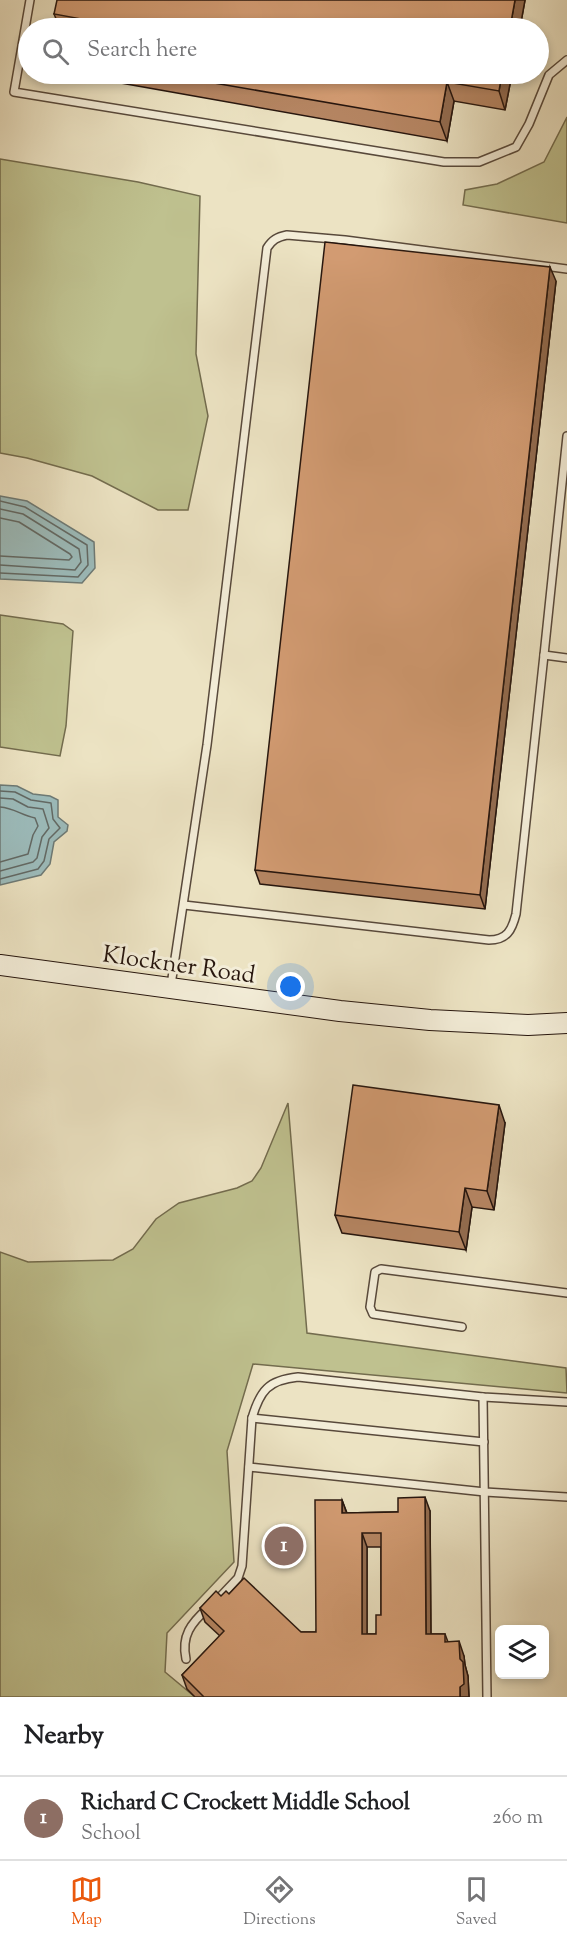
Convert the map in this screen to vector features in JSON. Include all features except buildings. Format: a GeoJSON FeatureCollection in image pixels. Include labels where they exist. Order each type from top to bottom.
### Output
{"type":"FeatureCollection","features":[{"type":"Feature","properties":{"kind":"main road","name":"Klockner Road"},"geometry":{"type":"LineString","coordinates":[[0,965],[340,1011],[430,1020],[528,1025],[567,1023]]}},
{"type":"Feature","properties":{"kind":"lane"},"geometry":{"type":"LineString","coordinates":[[27,18],[30,0]]}},
{"type":"Feature","properties":{"kind":"lane"},"geometry":{"type":"LineString","coordinates":[[549,75],[567,60]]}},
{"type":"Feature","properties":{"kind":"lane"},"geometry":{"type":"LineString","coordinates":[[18,69],[14,92],[444,162],[479,162],[516,147],[529,124],[545,84]]}},
{"type":"Feature","properties":{"kind":"lane"},"geometry":{"type":"LineString","coordinates":[[171,988],[207,745],[267,248],[278,237],[287,235],[345,240],[567,268]]}},
{"type":"Feature","properties":{"kind":"lane"},"geometry":{"type":"LineString","coordinates":[[184,905],[489,940],[499,940],[507,935],[513,927],[516,914],[567,436]]}},
{"type":"Feature","properties":{"kind":"lane"},"geometry":{"type":"LineString","coordinates":[[544,656],[567,658]]}},
{"type":"Feature","properties":{"kind":"lane"},"geometry":{"type":"LineString","coordinates":[[462,1327],[373,1314],[370,1307],[375,1272],[381,1269],[567,1293]]}},
{"type":"Feature","properties":{"kind":"lane"},"geometry":{"type":"LineString","coordinates":[[186,1659],[183,1646],[189,1628],[228,1590],[238,1578],[242,1566],[252,1418],[258,1398],[270,1385],[283,1378],[298,1377],[483,1397],[567,1402]]}},
{"type":"Feature","properties":{"kind":"lane"},"geometry":{"type":"LineString","coordinates":[[483,1397],[487,1697]]}},
{"type":"Feature","properties":{"kind":"lane"},"geometry":{"type":"LineString","coordinates":[[252,1418],[484,1442]]}},
{"type":"Feature","properties":{"kind":"lane"},"geometry":{"type":"LineString","coordinates":[[249,1467],[485,1492],[567,1497]]}},
{"type":"Feature","properties":{"kind":"green space"},"geometry":{"type":"Polygon","coordinates":[[[567,117],[567,223],[463,205],[465,190],[497,184],[544,162],[567,117]]]}},
{"type":"Feature","properties":{"kind":"green space"},"geometry":{"type":"Polygon","coordinates":[[[0,159],[138,182],[200,196],[196,354],[208,416],[188,510],[158,510],[92,476],[0,453],[0,159]]]}},
{"type":"Feature","properties":{"kind":"green space"},"geometry":{"type":"Polygon","coordinates":[[[0,615],[63,624],[73,631],[66,726],[60,756],[0,747],[0,615]]]}},
{"type":"Feature","properties":{"kind":"green space"},"geometry":{"type":"Polygon","coordinates":[[[288,1103],[307,1333],[566,1368],[567,1393],[253,1364],[227,1451],[234,1562],[167,1633],[165,1672],[195,1697],[0,1697],[0,1252],[28,1262],[113,1260],[133,1249],[156,1219],[179,1203],[237,1188],[252,1181],[261,1168],[288,1103]]]}},
{"type":"Feature","properties":{"kind":"water"},"geometry":{"type":"Polygon","coordinates":[[[0,496],[27,501],[94,542],[95,568],[82,583],[0,579],[0,496]]]}},
{"type":"Feature","properties":{"kind":"water"},"geometry":{"type":"Polygon","coordinates":[[[0,785],[17,786],[33,794],[50,796],[58,800],[58,817],[68,825],[67,831],[54,842],[50,864],[41,875],[0,885],[0,785]]]}},
{"type":"Feature","properties":{"kind":"place","name":"Richard C Crockett Middle School"},"geometry":{"type":"Point","coordinates":[284,1546]}}]}
